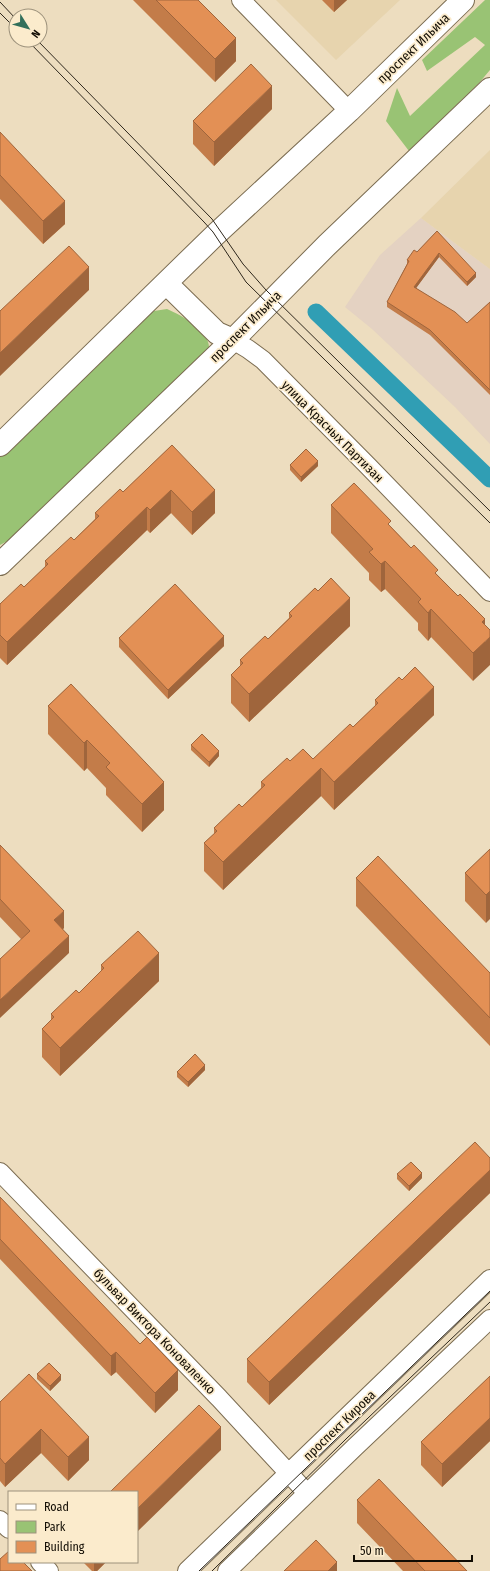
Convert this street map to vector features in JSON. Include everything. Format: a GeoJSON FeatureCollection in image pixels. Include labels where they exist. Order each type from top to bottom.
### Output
{"type":"FeatureCollection","features":[{"type":"Feature","properties":{"kind":"street"},"geometry":{"type":"LineString","coordinates":[[241,0],[349,111]]}},
{"type":"Feature","properties":{"kind":"street","name":"проспект Ильича"},"geometry":{"type":"LineString","coordinates":[[0,445],[220,230],[349,111],[463,0]]}},
{"type":"Feature","properties":{"kind":"street","name":"проспект Ильича"},"geometry":{"type":"LineString","coordinates":[[0,564],[233,340],[327,245],[490,89]]}},
{"type":"Feature","properties":{"kind":"street","name":"улица Красных Партизан"},"geometry":{"type":"LineString","coordinates":[[166,283],[217,333],[233,340],[262,360],[368,466],[490,592]]}},
{"type":"Feature","properties":{"kind":"street","name":"бульвар Виктора Коноваленко"},"geometry":{"type":"LineString","coordinates":[[0,1172],[219,1398],[307,1493]]}},
{"type":"Feature","properties":{"kind":"street","name":"проспект Кирова"},"geometry":{"type":"LineString","coordinates":[[187,1571],[490,1279]]}},
{"type":"Feature","properties":{"kind":"street","name":"проспект Кирова"},"geometry":{"type":"LineString","coordinates":[[227,1571],[490,1319]]}},
{"type":"Feature","properties":{"kind":"street"},"geometry":{"type":"LineString","coordinates":[[0,1520],[8,1528]]}},
{"type":"Feature","properties":{"kind":"street"},"geometry":{"type":"LineString","coordinates":[[41,1563],[49,1571]]}},
{"type":"Feature","properties":{"kind":"shaded area"},"geometry":{"type":"Polygon","coordinates":[[[276,0],[400,0],[336,60],[276,0]]]}},
{"type":"Feature","properties":{"kind":"shaded area"},"geometry":{"type":"Polygon","coordinates":[[[490,150],[490,269],[421,218],[490,150]]]}},
{"type":"Feature","properties":{"kind":"shaded area"},"geometry":{"type":"Polygon","coordinates":[[[421,218],[490,269],[490,444],[455,407],[372,329],[345,307],[380,255],[421,218]]]}},
{"type":"Feature","properties":{"kind":"green space"},"geometry":{"type":"Polygon","coordinates":[[[485,0],[490,0],[490,70],[479,83],[409,151],[386,121],[397,88],[410,116],[485,45],[475,37],[427,71],[422,60],[485,0]]]}},
{"type":"Feature","properties":{"kind":"green space"},"geometry":{"type":"Polygon","coordinates":[[[167,309],[187,319],[205,336],[209,348],[206,357],[13,538],[0,545],[0,453],[143,317],[154,311],[167,309]]]}},
{"type":"Feature","properties":{"kind":"building"},"geometry":{"type":"Polygon","coordinates":[[[156,0],[198,0],[236,38],[215,59],[156,0]]]}},
{"type":"Feature","properties":{"kind":"building"},"geometry":{"type":"Polygon","coordinates":[[[251,64],[272,86],[214,142],[193,121],[251,64]]]}},
{"type":"Feature","properties":{"kind":"building"},"geometry":{"type":"Polygon","coordinates":[[[0,132],[65,201],[43,221],[0,175],[0,132]]]}},
{"type":"Feature","properties":{"kind":"building"},"geometry":{"type":"Polygon","coordinates":[[[437,231],[476,273],[467,282],[439,253],[414,287],[455,312],[467,323],[490,302],[490,390],[430,330],[387,302],[409,261],[407,260],[414,250],[417,252],[437,231]]]}},
{"type":"Feature","properties":{"kind":"building"},"geometry":{"type":"Polygon","coordinates":[[[69,246],[89,267],[0,353],[0,311],[69,246]]]}},
{"type":"Feature","properties":{"kind":"building"},"geometry":{"type":"Polygon","coordinates":[[[172,445],[215,490],[192,512],[171,490],[150,510],[147,507],[7,642],[0,635],[0,604],[21,584],[24,587],[48,564],[45,561],[71,537],[74,540],[99,516],[95,513],[120,489],[123,492],[172,445]]]}},
{"type":"Feature","properties":{"kind":"building"},"geometry":{"type":"Polygon","coordinates":[[[306,449],[318,461],[301,477],[290,465],[306,449]]]}},
{"type":"Feature","properties":{"kind":"building"},"geometry":{"type":"Polygon","coordinates":[[[354,483],[391,521],[388,524],[411,548],[414,545],[438,570],[435,573],[458,596],[460,594],[485,619],[482,622],[490,630],[490,637],[473,653],[431,609],[428,613],[418,602],[421,599],[385,561],[381,564],[369,552],[373,549],[331,505],[354,483]]]}},
{"type":"Feature","properties":{"kind":"building"},"geometry":{"type":"Polygon","coordinates":[[[331,578],[350,598],[249,694],[231,675],[243,663],[240,660],[265,636],[268,639],[292,616],[289,613],[315,588],[318,591],[331,578]]]}},
{"type":"Feature","properties":{"kind":"building"},"geometry":{"type":"Polygon","coordinates":[[[175,584],[224,636],[168,690],[119,638],[175,584]]]}},
{"type":"Feature","properties":{"kind":"building"},"geometry":{"type":"Polygon","coordinates":[[[415,667],[434,687],[334,782],[321,768],[223,862],[204,843],[217,831],[214,828],[239,804],[242,807],[265,785],[261,782],[287,758],[290,761],[303,749],[313,759],[350,724],[353,727],[378,703],[375,700],[399,677],[402,680],[415,667]]]}},
{"type":"Feature","properties":{"kind":"building"},"geometry":{"type":"Polygon","coordinates":[[[71,684],[164,782],[142,804],[106,767],[110,763],[87,740],[84,743],[48,706],[71,684]]]}},
{"type":"Feature","properties":{"kind":"building"},"geometry":{"type":"Polygon","coordinates":[[[202,734],[219,751],[209,762],[191,745],[202,734]]]}},
{"type":"Feature","properties":{"kind":"building"},"geometry":{"type":"Polygon","coordinates":[[[0,845],[64,911],[54,920],[69,936],[0,1000],[0,959],[30,931],[0,899],[0,845]]]}},
{"type":"Feature","properties":{"kind":"building"},"geometry":{"type":"Polygon","coordinates":[[[490,849],[490,891],[486,895],[465,873],[490,849]]]}},
{"type":"Feature","properties":{"kind":"building"},"geometry":{"type":"Polygon","coordinates":[[[378,856],[490,973],[490,1018],[356,878],[378,856]]]}},
{"type":"Feature","properties":{"kind":"building"},"geometry":{"type":"Polygon","coordinates":[[[138,931],[159,953],[60,1048],[42,1029],[54,1017],[51,1014],[76,990],[79,993],[104,968],[101,965],[138,931]]]}},
{"type":"Feature","properties":{"kind":"building"},"geometry":{"type":"Polygon","coordinates":[[[195,1054],[205,1065],[188,1082],[177,1072],[195,1054]]]}},
{"type":"Feature","properties":{"kind":"building"},"geometry":{"type":"Polygon","coordinates":[[[475,1142],[490,1158],[490,1170],[269,1382],[247,1359],[475,1142]]]}},
{"type":"Feature","properties":{"kind":"building"},"geometry":{"type":"Polygon","coordinates":[[[411,1162],[422,1173],[409,1186],[397,1174],[411,1162]]]}},
{"type":"Feature","properties":{"kind":"building"},"geometry":{"type":"Polygon","coordinates":[[[0,1197],[140,1344],[147,1337],[178,1370],[155,1393],[116,1352],[111,1356],[0,1239],[0,1197]]]}},
{"type":"Feature","properties":{"kind":"building"},"geometry":{"type":"Polygon","coordinates":[[[49,1363],[61,1375],[50,1386],[37,1374],[49,1363]]]}},
{"type":"Feature","properties":{"kind":"building"},"geometry":{"type":"Polygon","coordinates":[[[29,1374],[89,1437],[68,1457],[41,1429],[5,1464],[0,1458],[0,1402],[29,1374]]]}},
{"type":"Feature","properties":{"kind":"building"},"geometry":{"type":"Polygon","coordinates":[[[490,1376],[490,1418],[442,1464],[421,1442],[490,1376]]]}},
{"type":"Feature","properties":{"kind":"building"},"geometry":{"type":"Polygon","coordinates":[[[199,1405],[221,1427],[138,1508],[138,1491],[111,1491],[199,1405]]]}},
{"type":"Feature","properties":{"kind":"building"},"geometry":{"type":"Polygon","coordinates":[[[379,1479],[467,1571],[425,1571],[357,1500],[379,1479]]]}},
{"type":"Feature","properties":{"kind":"building"},"geometry":{"type":"Polygon","coordinates":[[[316,1540],[337,1562],[328,1571],[284,1571],[316,1540]]]}},
{"type":"Feature","properties":{"kind":"building"},"geometry":{"type":"Polygon","coordinates":[[[8,1552],[8,1563],[24,1563],[32,1571],[0,1571],[0,1559],[8,1552]]]}},
{"type":"Feature","properties":{"kind":"waterway"},"geometry":{"type":"LineString","coordinates":[[316,312],[490,479]]}},
{"type":"Feature","properties":{"kind":"tram line"},"geometry":{"type":"LineString","coordinates":[[0,2],[8,10]]}},
{"type":"Feature","properties":{"kind":"tram line"},"geometry":{"type":"LineString","coordinates":[[0,13],[8,21]]}},
{"type":"Feature","properties":{"kind":"tram line"},"geometry":{"type":"LineString","coordinates":[[35,48],[204,222],[213,232],[246,282],[490,523]]}},
{"type":"Feature","properties":{"kind":"tram line"},"geometry":{"type":"LineString","coordinates":[[45,48],[212,219],[243,264],[266,290],[490,511]]}},
{"type":"Feature","properties":{"kind":"tram line"},"geometry":{"type":"LineString","coordinates":[[199,1571],[490,1291]]}},
{"type":"Feature","properties":{"kind":"tram line"},"geometry":{"type":"LineString","coordinates":[[212,1571],[347,1438],[490,1302]]}}]}
